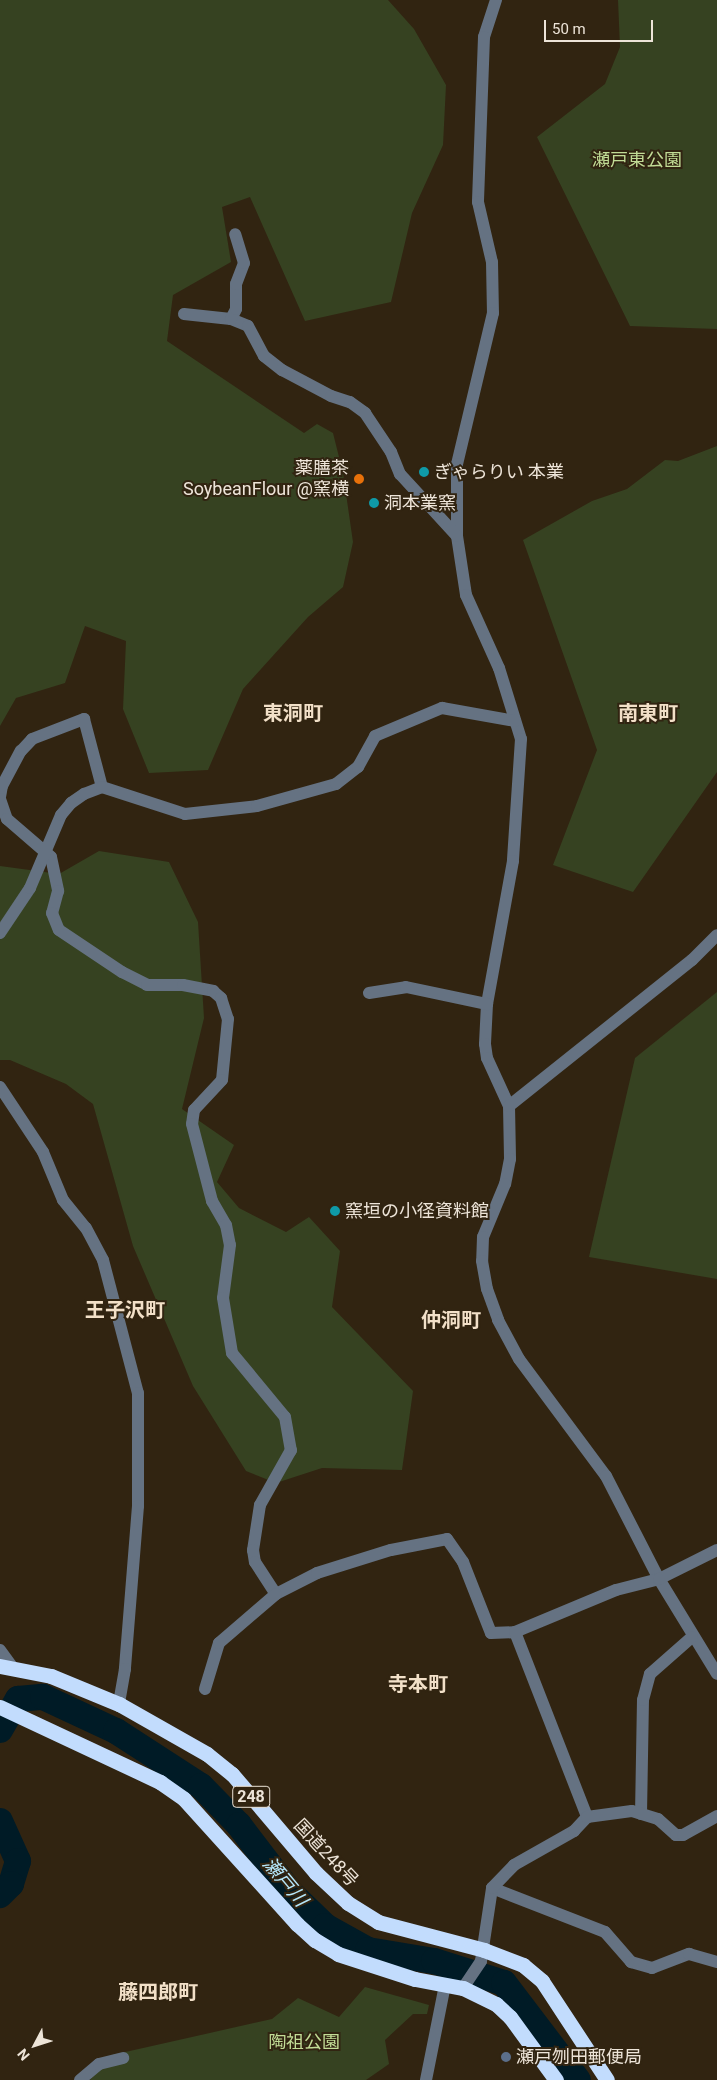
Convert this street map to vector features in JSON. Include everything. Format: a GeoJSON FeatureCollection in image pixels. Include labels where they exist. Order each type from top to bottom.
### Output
{"type":"FeatureCollection","features":[{"type":"Feature","properties":{"kind":"highway","name":"国道248号"},"geometry":{"type":"LineString","coordinates":[[7,1667],[51,1676],[119,1704],[199,1750],[232,1774],[304,1860],[348,1903],[388,1925],[483,1956],[523,1965],[542,1981],[607,2080]]}},
{"type":"Feature","properties":{"kind":"highway","name":"248"},"geometry":{"type":"LineString","coordinates":[[0,1707],[160,1782],[184,1799],[315,1940],[338,1954],[372,1968],[445,1985],[464,1986],[496,2004],[510,2017],[556,2080]]}},
{"type":"Feature","properties":{"kind":"street"},"geometry":{"type":"LineString","coordinates":[[496,0],[484,37],[478,202],[492,262],[492,313],[457,464],[457,536],[466,595],[499,668],[521,739],[512,861],[487,1004],[487,1058],[509,1106],[510,1159],[505,1184],[481,1247],[487,1289],[519,1359],[606,1476],[659,1579],[692,1637],[717,1674]]}},
{"type":"Feature","properties":{"kind":"street"},"geometry":{"type":"LineString","coordinates":[[231,319],[236,310],[236,284],[244,263],[235,234]]}},
{"type":"Feature","properties":{"kind":"street"},"geometry":{"type":"LineString","coordinates":[[184,314],[231,319],[248,326],[264,356],[282,370],[331,396],[350,402],[365,413],[391,452],[400,474],[457,536]]}},
{"type":"Feature","properties":{"kind":"street"},"geometry":{"type":"LineString","coordinates":[[0,933],[30,888],[44,848],[70,803],[102,787],[185,814],[257,806],[336,784],[358,767],[375,736],[442,708],[515,721]]}},
{"type":"Feature","properties":{"kind":"street"},"geometry":{"type":"LineString","coordinates":[[102,787],[84,719],[32,739],[21,752],[2,786],[0,798],[7,819],[44,848],[51,857],[58,891],[52,913],[59,930],[122,972],[148,985],[183,985],[212,991],[221,998],[228,1019],[222,1080],[194,1110],[192,1124],[212,1201],[226,1225],[230,1245],[223,1298],[232,1353],[285,1416],[290,1450],[260,1505],[253,1550],[255,1562],[276,1594]]}},
{"type":"Feature","properties":{"kind":"street"},"geometry":{"type":"LineString","coordinates":[[509,1106],[692,960],[717,935]]}},
{"type":"Feature","properties":{"kind":"street"},"geometry":{"type":"LineString","coordinates":[[369,993],[406,986],[487,1004]]}},
{"type":"Feature","properties":{"kind":"street"},"geometry":{"type":"LineString","coordinates":[[0,1087],[43,1152],[62,1200],[86,1228],[102,1260],[138,1393],[138,1506],[125,1669],[119,1704]]}},
{"type":"Feature","properties":{"kind":"street"},"geometry":{"type":"LineString","coordinates":[[205,1689],[219,1643],[276,1594],[317,1573],[391,1550],[446,1539],[463,1562],[491,1633],[515,1632],[616,1590],[659,1579],[717,1550]]}},
{"type":"Feature","properties":{"kind":"street"},"geometry":{"type":"LineString","coordinates":[[515,1632],[587,1817]]}},
{"type":"Feature","properties":{"kind":"street"},"geometry":{"type":"LineString","coordinates":[[641,1814],[643,1700],[650,1674],[692,1637]]}},
{"type":"Feature","properties":{"kind":"street"},"geometry":{"type":"LineString","coordinates":[[0,1650],[7,1667]]}},
{"type":"Feature","properties":{"kind":"street"},"geometry":{"type":"LineString","coordinates":[[464,1986],[483,1956],[492,1888],[514,1865],[574,1831],[587,1817],[632,1811],[658,1819],[676,1835],[683,1836],[717,1816]]}},
{"type":"Feature","properties":{"kind":"street"},"geometry":{"type":"LineString","coordinates":[[492,1888],[605,1932],[632,1962],[652,1968],[689,1954],[717,1962]]}},
{"type":"Feature","properties":{"kind":"street"},"geometry":{"type":"LineString","coordinates":[[426,2080],[445,1985]]}},
{"type":"Feature","properties":{"kind":"street"},"geometry":{"type":"LineString","coordinates":[[80,2080],[99,2064],[123,2058]]}},
{"type":"Feature","properties":{"kind":"green space"},"geometry":{"type":"Polygon","coordinates":[[[0,0],[388,0],[414,29],[446,85],[443,145],[412,213],[391,302],[305,321],[250,197],[222,207],[231,262],[173,295],[167,341],[304,433],[317,424],[333,433],[343,473],[353,542],[343,587],[308,617],[243,689],[208,770],[149,773],[123,709],[126,641],[85,626],[65,683],[16,698],[0,726],[0,0]]]}},
{"type":"Feature","properties":{"kind":"green space","name":"瀬戸東公園"},"geometry":{"type":"Polygon","coordinates":[[[618,0],[717,0],[717,329],[630,326],[537,137],[605,84],[620,47],[618,0]]]}},
{"type":"Feature","properties":{"kind":"green space"},"geometry":{"type":"Polygon","coordinates":[[[717,446],[717,772],[633,892],[553,865],[597,750],[523,540],[592,501],[627,489],[665,460],[678,461],[717,446]]]}},
{"type":"Feature","properties":{"kind":"green space"},"geometry":{"type":"Polygon","coordinates":[[[99,851],[169,862],[198,922],[204,1018],[182,1109],[234,1145],[217,1182],[239,1208],[286,1232],[309,1217],[340,1251],[332,1307],[413,1391],[402,1470],[322,1468],[276,1483],[246,1471],[193,1386],[133,1246],[93,1104],[66,1084],[10,1060],[0,1060],[0,866],[59,874],[99,851]]]}},
{"type":"Feature","properties":{"kind":"green space"},"geometry":{"type":"Polygon","coordinates":[[[717,992],[717,1279],[589,1257],[635,1058],[717,992]]]}},
{"type":"Feature","properties":{"kind":"green space","name":"陶祖公園"},"geometry":{"type":"Polygon","coordinates":[[[365,1987],[429,2005],[427,2014],[413,2014],[385,2040],[389,2064],[366,2080],[90,2080],[112,2055],[272,2019],[298,1998],[339,2017],[365,1987]]]}},
{"type":"Feature","properties":{"kind":"waterway","name":"瀬戸川"},"geometry":{"type":"LineString","coordinates":[[0,1730],[18,1699],[43,1697],[116,1731],[201,1786],[239,1825],[291,1893],[325,1926],[368,1950],[434,1961],[504,1983],[578,2080]]}},
{"type":"Feature","properties":{"kind":"waterway","name":"瀬戸川"},"geometry":{"type":"LineString","coordinates":[[0,1821],[18,1861],[11,1884],[0,1895]]}},
{"type":"Feature","properties":{"kind":"place","name":"ぎゃらりい 本業"},"geometry":{"type":"Point","coordinates":[424,472]}},
{"type":"Feature","properties":{"kind":"place","name":"薬膳茶 SoybeanFlour @窯横"},"geometry":{"type":"Point","coordinates":[359,479]}},
{"type":"Feature","properties":{"kind":"place","name":"洞本業窯"},"geometry":{"type":"Point","coordinates":[374,503]}},
{"type":"Feature","properties":{"kind":"place","name":"窯垣の小径資料館"},"geometry":{"type":"Point","coordinates":[335,1211]}},
{"type":"Feature","properties":{"kind":"place","name":"瀬戸刎田郵便局"},"geometry":{"type":"Point","coordinates":[506,2057]}},
{"type":"Feature","properties":{"kind":"district","name":"東洞町"},"geometry":{"type":"Point","coordinates":[293,713]}},
{"type":"Feature","properties":{"kind":"district","name":"南東町"},"geometry":{"type":"Point","coordinates":[648,713]}},
{"type":"Feature","properties":{"kind":"district","name":"王子沢町"},"geometry":{"type":"Point","coordinates":[125,1310]}},
{"type":"Feature","properties":{"kind":"district","name":"仲洞町"},"geometry":{"type":"Point","coordinates":[451,1320]}},
{"type":"Feature","properties":{"kind":"district","name":"寺本町"},"geometry":{"type":"Point","coordinates":[418,1684]}},
{"type":"Feature","properties":{"kind":"district","name":"藤四郎町"},"geometry":{"type":"Point","coordinates":[158,1992]}}]}
